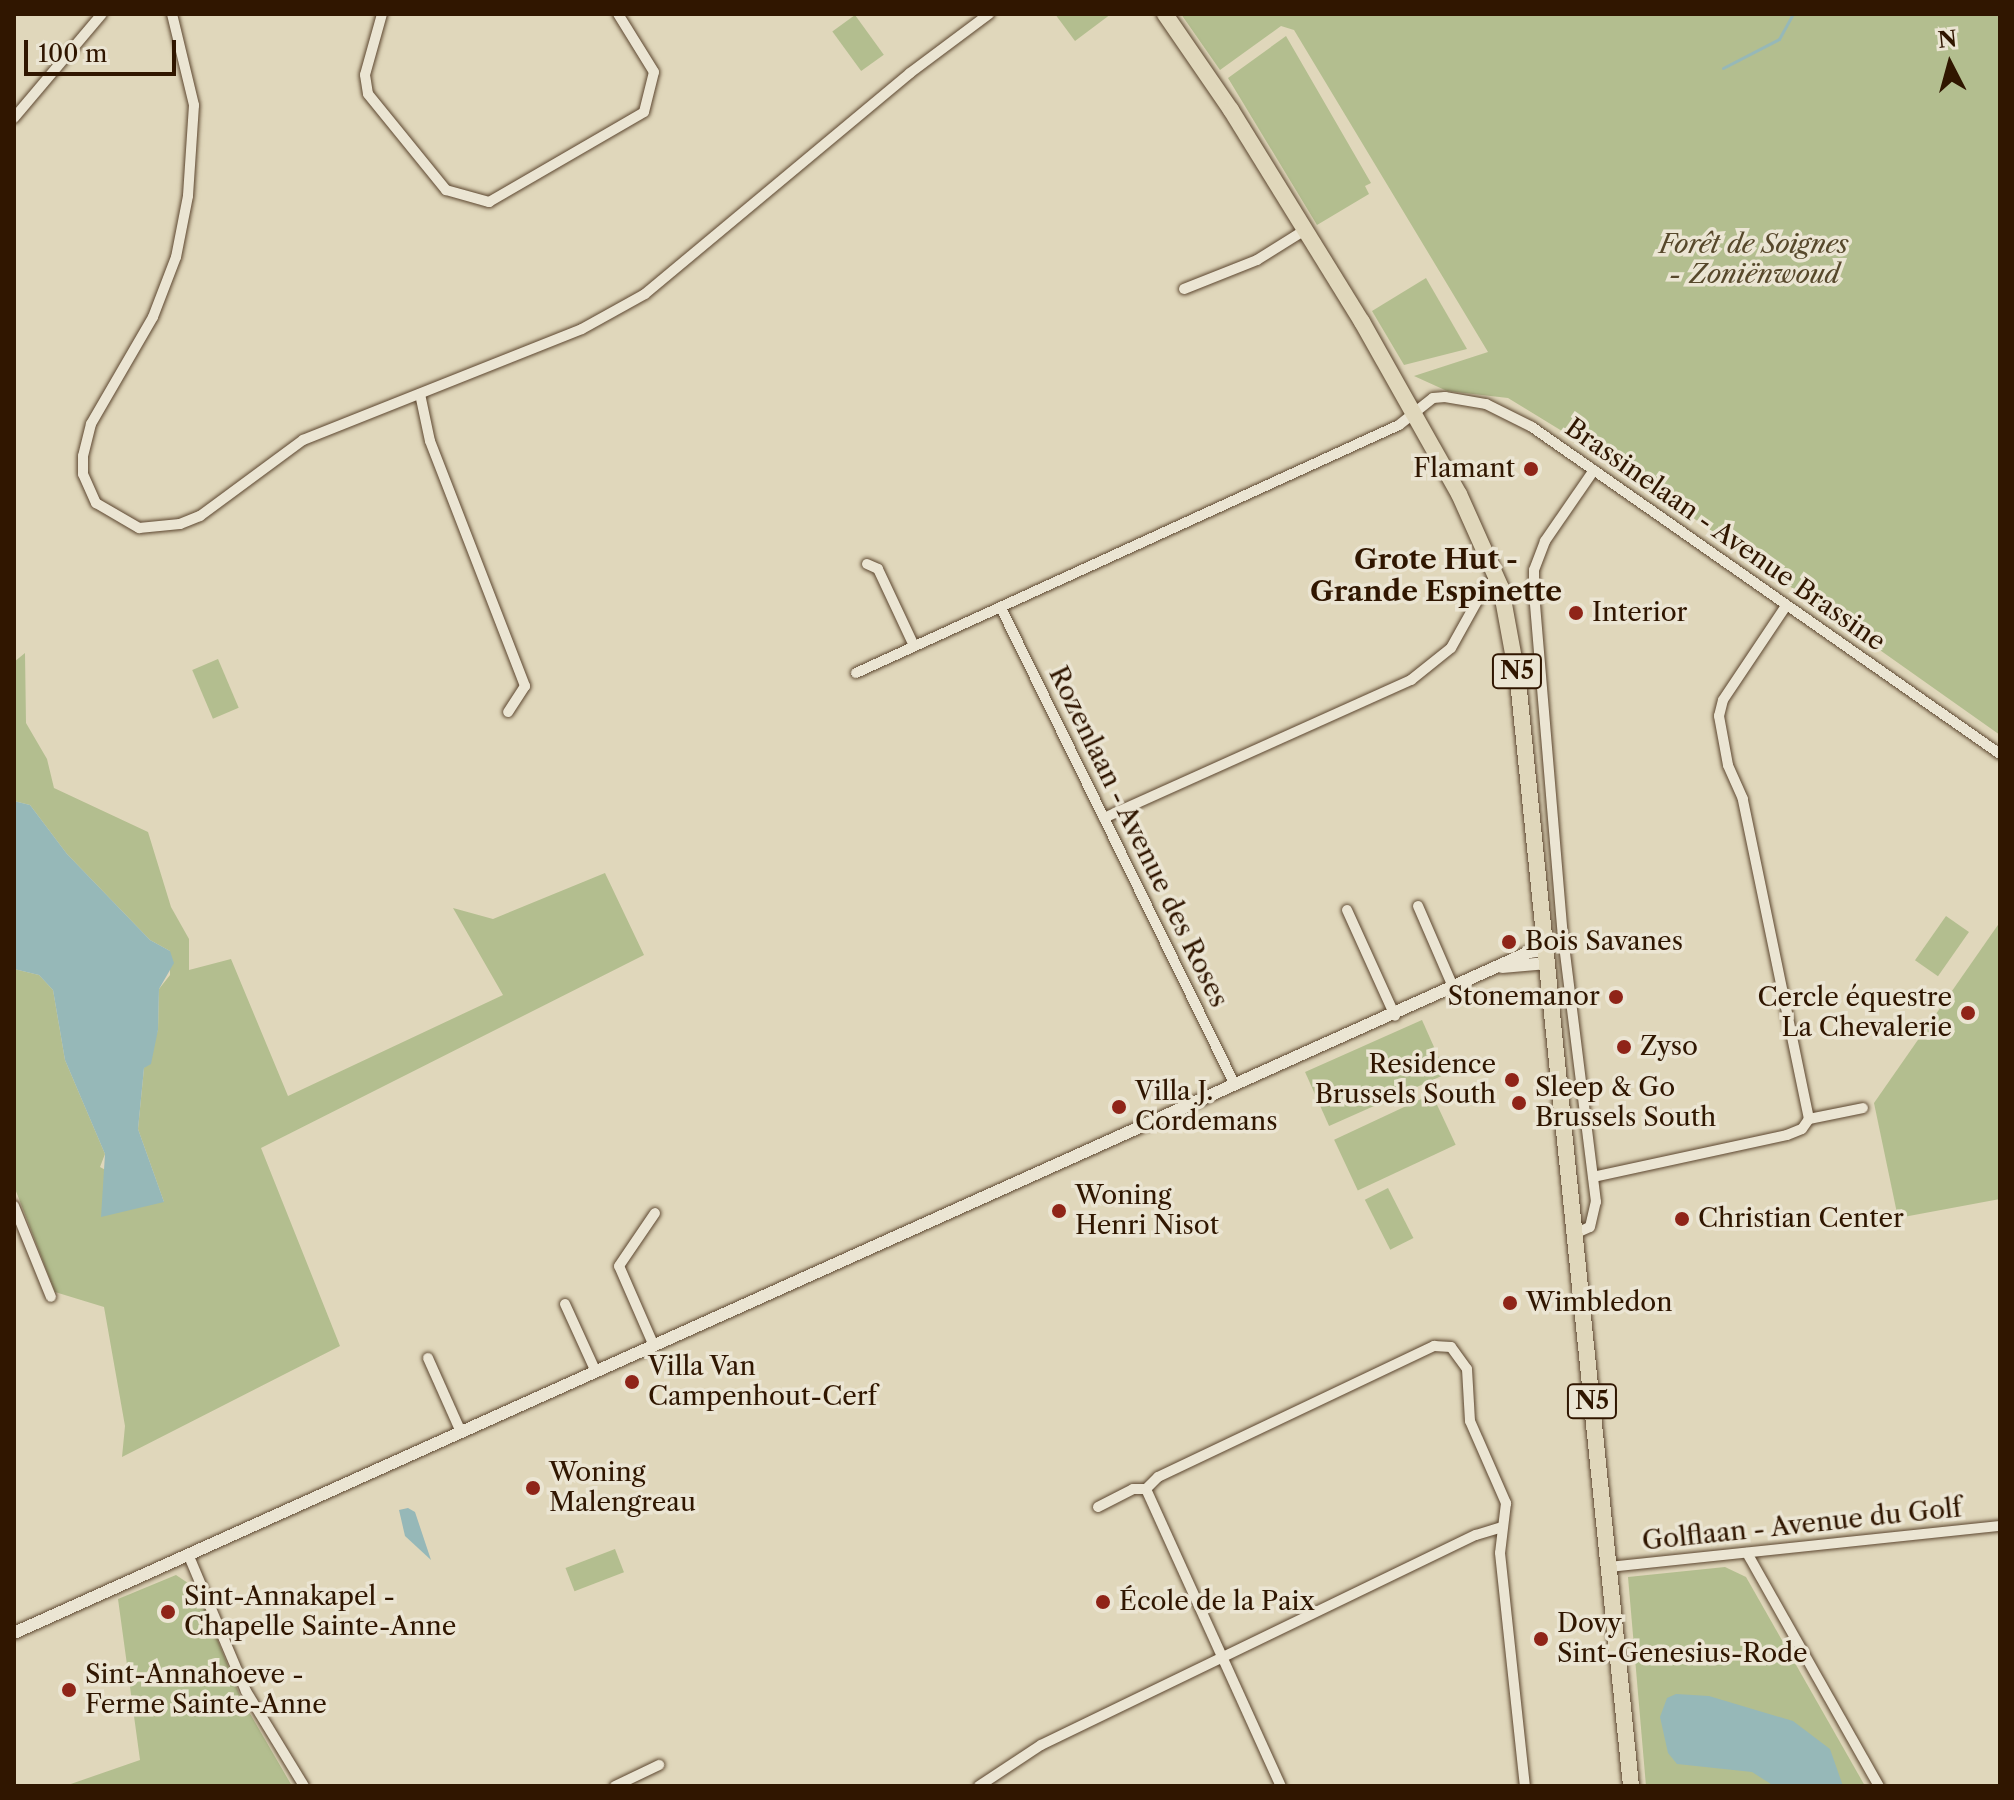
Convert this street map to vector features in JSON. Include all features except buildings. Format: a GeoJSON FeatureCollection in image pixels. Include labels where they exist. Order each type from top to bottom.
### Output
{"type":"FeatureCollection","features":[{"type":"Feature","properties":{"kind":"main road","name":"N5"},"geometry":{"type":"LineString","coordinates":[[1165,14],[1305,230],[1414,414],[1498,578],[1512,629],[1631,1786]]}},
{"type":"Feature","properties":{"kind":"street"},"geometry":{"type":"LineString","coordinates":[[14,118],[102,14]]}},
{"type":"Feature","properties":{"kind":"street"},"geometry":{"type":"LineString","coordinates":[[172,14],[194,105],[188,196],[176,257],[153,317],[85,441],[87,490],[106,512],[139,528],[180,524],[200,516],[303,440],[582,329],[645,294],[910,73],[989,14]]}},
{"type":"Feature","properties":{"kind":"street"},"geometry":{"type":"LineString","coordinates":[[382,14],[365,75],[368,94],[446,190],[489,202],[644,112],[654,72],[618,14]]}},
{"type":"Feature","properties":{"kind":"street"},"geometry":{"type":"LineString","coordinates":[[1184,289],[1257,260],[1305,230]]}},
{"type":"Feature","properties":{"kind":"street"},"geometry":{"type":"LineString","coordinates":[[420,394],[430,441],[525,686],[508,712]]}},
{"type":"Feature","properties":{"kind":"street","name":"Brassinelaan - Avenue Brassine"},"geometry":{"type":"LineString","coordinates":[[856,673],[1399,425],[1433,398],[1486,404],[1532,427],[2000,754]]}},
{"type":"Feature","properties":{"kind":"street"},"geometry":{"type":"LineString","coordinates":[[1574,1234],[1585,1232],[1594,1217],[1593,1177],[1563,938],[1534,570],[1545,541],[1594,470]]}},
{"type":"Feature","properties":{"kind":"street"},"geometry":{"type":"LineString","coordinates":[[867,564],[878,569],[914,646]]}},
{"type":"Feature","properties":{"kind":"street"},"geometry":{"type":"LineString","coordinates":[[1104,818],[1411,680],[1451,648],[1485,587],[1498,578]]}},
{"type":"Feature","properties":{"kind":"street"},"geometry":{"type":"LineString","coordinates":[[1786,606],[1723,700],[1719,716],[1728,765],[1743,799],[1809,1119]]}},
{"type":"Feature","properties":{"kind":"street","name":"Rozenlaan - Avenue des Roses"},"geometry":{"type":"LineString","coordinates":[[1001,608],[1235,1085]]}},
{"type":"Feature","properties":{"kind":"street"},"geometry":{"type":"LineString","coordinates":[[1418,906],[1454,989]]}},
{"type":"Feature","properties":{"kind":"street"},"geometry":{"type":"LineString","coordinates":[[1347,910],[1395,1016]]}},
{"type":"Feature","properties":{"kind":"street"},"geometry":{"type":"LineString","coordinates":[[14,1633],[1502,967],[1546,956]]}},
{"type":"Feature","properties":{"kind":"street"},"geometry":{"type":"LineString","coordinates":[[1593,1177],[1787,1135],[1809,1119],[1863,1108]]}},
{"type":"Feature","properties":{"kind":"street"},"geometry":{"type":"LineString","coordinates":[[14,1206],[51,1297]]}},
{"type":"Feature","properties":{"kind":"street"},"geometry":{"type":"LineString","coordinates":[[654,1346],[619,1266],[655,1213]]}},
{"type":"Feature","properties":{"kind":"street"},"geometry":{"type":"LineString","coordinates":[[565,1304],[596,1372]]}},
{"type":"Feature","properties":{"kind":"street"},"geometry":{"type":"LineString","coordinates":[[1098,1507],[1133,1489],[1146,1489],[1158,1477],[1442,1344],[1451,1347],[1467,1369],[1470,1421],[1506,1503],[1500,1553],[1525,1786]]}},
{"type":"Feature","properties":{"kind":"street"},"geometry":{"type":"LineString","coordinates":[[428,1358],[461,1432]]}},
{"type":"Feature","properties":{"kind":"street"},"geometry":{"type":"LineString","coordinates":[[1146,1489],[1220,1659],[1281,1786]]}},
{"type":"Feature","properties":{"kind":"street","name":"Golflaan - Avenue du Golf"},"geometry":{"type":"LineString","coordinates":[[1609,1567],[2000,1526]]}},
{"type":"Feature","properties":{"kind":"street"},"geometry":{"type":"LineString","coordinates":[[979,1786],[1041,1745],[1476,1535],[1502,1527]]}},
{"type":"Feature","properties":{"kind":"street"},"geometry":{"type":"LineString","coordinates":[[1747,1553],[1879,1786]]}},
{"type":"Feature","properties":{"kind":"street"},"geometry":{"type":"LineString","coordinates":[[188,1554],[246,1691],[304,1786]]}},
{"type":"Feature","properties":{"kind":"street"},"geometry":{"type":"LineString","coordinates":[[615,1786],[659,1765]]}},
{"type":"Feature","properties":{"kind":"green space"},"geometry":{"type":"Polygon","coordinates":[[[1055,14],[1111,14],[1075,41],[1055,14]]]}},
{"type":"Feature","properties":{"kind":"green space","name":"Forêt de Soignes - Zoniënwoud"},"geometry":{"type":"Polygon","coordinates":[[[1181,14],[2000,14],[2000,735],[1624,469],[1508,398],[1447,391],[1414,376],[1488,352],[1294,30],[1281,26],[1220,70],[1181,14]]]}},
{"type":"Feature","properties":{"kind":"green space"},"geometry":{"type":"Polygon","coordinates":[[[855,15],[884,55],[861,71],[832,31],[855,15]]]}},
{"type":"Feature","properties":{"kind":"green space"},"geometry":{"type":"Polygon","coordinates":[[[1286,36],[1371,183],[1365,186],[1369,194],[1317,225],[1228,78],[1286,36]]]}},
{"type":"Feature","properties":{"kind":"green space"},"geometry":{"type":"Polygon","coordinates":[[[1426,278],[1467,349],[1404,365],[1372,311],[1426,278]]]}},
{"type":"Feature","properties":{"kind":"green space"},"geometry":{"type":"Polygon","coordinates":[[[25,653],[26,723],[47,759],[54,788],[148,832],[171,907],[189,939],[189,970],[231,959],[288,1096],[503,995],[453,908],[493,919],[605,873],[644,955],[261,1148],[340,1346],[122,1457],[125,1426],[104,1307],[55,1292],[14,1186],[14,969],[39,975],[53,990],[65,1060],[105,1154],[100,1167],[164,1202],[138,1129],[144,1068],[158,1030],[159,989],[170,975],[170,951],[150,940],[67,854],[30,805],[14,801],[14,662],[25,653]]]}},
{"type":"Feature","properties":{"kind":"green space"},"geometry":{"type":"Polygon","coordinates":[[[218,659],[239,708],[213,719],[192,670],[218,659]]]}},
{"type":"Feature","properties":{"kind":"green space"},"geometry":{"type":"Polygon","coordinates":[[[1946,916],[1969,932],[1938,976],[1915,960],[1946,916]]]}},
{"type":"Feature","properties":{"kind":"green space","name":"Cercle équestre La Chevalerie"},"geometry":{"type":"Polygon","coordinates":[[[2000,922],[2000,1199],[1898,1218],[1874,1103],[2000,922]]]}},
{"type":"Feature","properties":{"kind":"green space"},"geometry":{"type":"Polygon","coordinates":[[[1422,1020],[1446,1074],[1329,1126],[1305,1072],[1422,1020]]]}},
{"type":"Feature","properties":{"kind":"green space"},"geometry":{"type":"Polygon","coordinates":[[[1432,1094],[1456,1145],[1358,1190],[1334,1140],[1432,1094]]]}},
{"type":"Feature","properties":{"kind":"green space"},"geometry":{"type":"Polygon","coordinates":[[[1388,1188],[1413,1238],[1390,1250],[1365,1200],[1388,1188]]]}},
{"type":"Feature","properties":{"kind":"green space"},"geometry":{"type":"Polygon","coordinates":[[[615,1549],[624,1572],[574,1591],[566,1568],[615,1549]]]}},
{"type":"Feature","properties":{"kind":"green space"},"geometry":{"type":"Polygon","coordinates":[[[1725,1567],[1746,1577],[1865,1786],[1646,1786],[1628,1577],[1725,1567]]]}},
{"type":"Feature","properties":{"kind":"green space"},"geometry":{"type":"Polygon","coordinates":[[[176,1575],[197,1589],[241,1698],[292,1786],[65,1786],[140,1760],[118,1599],[176,1575]]]}},
{"type":"Feature","properties":{"kind":"water"},"geometry":{"type":"Polygon","coordinates":[[[14,801],[30,805],[67,854],[150,940],[170,951],[174,963],[159,989],[158,1030],[151,1064],[144,1068],[138,1129],[164,1202],[101,1217],[105,1154],[65,1060],[53,990],[39,975],[14,969],[14,801]]]}},
{"type":"Feature","properties":{"kind":"water"},"geometry":{"type":"Polygon","coordinates":[[[408,1508],[415,1512],[431,1560],[405,1536],[399,1510],[408,1508]]]}},
{"type":"Feature","properties":{"kind":"water"},"geometry":{"type":"Polygon","coordinates":[[[1676,1694],[1709,1696],[1793,1721],[1830,1749],[1843,1786],[1774,1786],[1752,1772],[1677,1764],[1668,1753],[1660,1717],[1667,1698],[1676,1694]]]}},
{"type":"Feature","properties":{"kind":"waterway"},"geometry":{"type":"LineString","coordinates":[[1723,68],[1779,39],[1793,14]]}},
{"type":"Feature","properties":{"kind":"place","name":"Flamant"},"geometry":{"type":"Point","coordinates":[1531,469]}},
{"type":"Feature","properties":{"kind":"place","name":"Interior"},"geometry":{"type":"Point","coordinates":[1576,613]}},
{"type":"Feature","properties":{"kind":"place","name":"Bois Savanes"},"geometry":{"type":"Point","coordinates":[1509,942]}},
{"type":"Feature","properties":{"kind":"place","name":"Stonemanor"},"geometry":{"type":"Point","coordinates":[1616,997]}},
{"type":"Feature","properties":{"kind":"place","name":"Cercle équestre La Chevalerie"},"geometry":{"type":"Point","coordinates":[1968,1013]}},
{"type":"Feature","properties":{"kind":"place","name":"Zyso"},"geometry":{"type":"Point","coordinates":[1624,1047]}},
{"type":"Feature","properties":{"kind":"place","name":"Residence Brussels South"},"geometry":{"type":"Point","coordinates":[1512,1080]}},
{"type":"Feature","properties":{"kind":"place","name":"Sleep & Go Brussels South"},"geometry":{"type":"Point","coordinates":[1519,1103]}},
{"type":"Feature","properties":{"kind":"place","name":"Villa J. Cordemans"},"geometry":{"type":"Point","coordinates":[1119,1107]}},
{"type":"Feature","properties":{"kind":"place","name":"Woning Henri Nisot"},"geometry":{"type":"Point","coordinates":[1059,1211]}},
{"type":"Feature","properties":{"kind":"place","name":"Christian Center"},"geometry":{"type":"Point","coordinates":[1682,1219]}},
{"type":"Feature","properties":{"kind":"place","name":"Wimbledon"},"geometry":{"type":"Point","coordinates":[1510,1303]}},
{"type":"Feature","properties":{"kind":"place","name":"Villa Van Campenhout-Cerf"},"geometry":{"type":"Point","coordinates":[632,1382]}},
{"type":"Feature","properties":{"kind":"place","name":"Woning Malengreau"},"geometry":{"type":"Point","coordinates":[533,1488]}},
{"type":"Feature","properties":{"kind":"place","name":"École de la Paix"},"geometry":{"type":"Point","coordinates":[1103,1602]}},
{"type":"Feature","properties":{"kind":"place","name":"Sint-Annakapel - Chapelle Sainte-Anne"},"geometry":{"type":"Point","coordinates":[168,1612]}},
{"type":"Feature","properties":{"kind":"place","name":"Dovy Sint-Genesius-Rode"},"geometry":{"type":"Point","coordinates":[1541,1639]}},
{"type":"Feature","properties":{"kind":"place","name":"Sint-Annahoeve - Ferme Sainte-Anne"},"geometry":{"type":"Point","coordinates":[69,1690]}},
{"type":"Feature","properties":{"kind":"district","name":"Grote Hut - Grande Espinette"},"geometry":{"type":"Point","coordinates":[1436,575]}}]}
